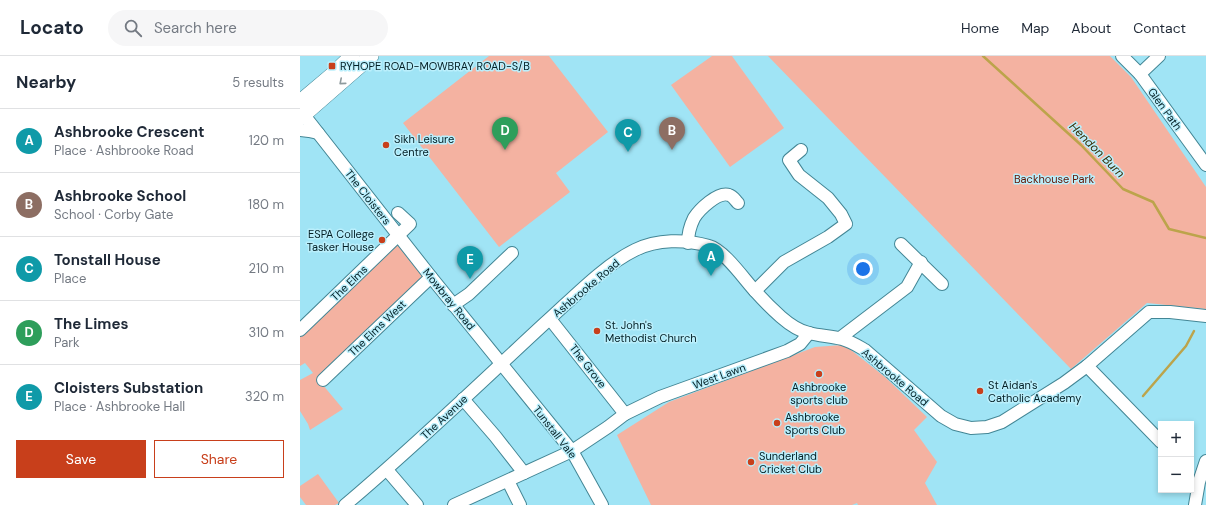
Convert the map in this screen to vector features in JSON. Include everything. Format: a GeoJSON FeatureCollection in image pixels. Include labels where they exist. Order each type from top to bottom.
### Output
{"type":"FeatureCollection","features":[{"type":"Feature","properties":{"kind":"main road"},"geometry":{"type":"LineString","coordinates":[[301,111],[332,75],[352,56]]}},
{"type":"Feature","properties":{"kind":"main road"},"geometry":{"type":"LineString","coordinates":[[301,111],[371,56]]}},
{"type":"Feature","properties":{"kind":"street","name":"Glen Path"},"geometry":{"type":"LineString","coordinates":[[1122,56],[1140,74],[1206,165]]}},
{"type":"Feature","properties":{"kind":"street"},"geometry":{"type":"LineString","coordinates":[[1140,74],[1159,56]]}},
{"type":"Feature","properties":{"kind":"street","name":"The Cloisters"},"geometry":{"type":"LineString","coordinates":[[301,111],[398,235],[410,224],[398,213]]}},
{"type":"Feature","properties":{"kind":"street"},"geometry":{"type":"LineString","coordinates":[[300,130],[318,133]]}},
{"type":"Feature","properties":{"kind":"street"},"geometry":{"type":"LineString","coordinates":[[755,291],[784,262],[828,237],[846,224],[828,198],[799,175],[790,160],[801,150]]}},
{"type":"Feature","properties":{"kind":"street"},"geometry":{"type":"LineString","coordinates":[[688,242],[689,230],[694,218],[698,212],[710,202],[721,195],[726,194],[731,196],[738,203]]}},
{"type":"Feature","properties":{"kind":"street","name":"Mowbray Road"},"geometry":{"type":"LineString","coordinates":[[398,235],[501,364]]}},
{"type":"Feature","properties":{"kind":"street","name":"The Elms"},"geometry":{"type":"LineString","coordinates":[[300,330],[398,235]]}},
{"type":"Feature","properties":{"kind":"street","name":"Ashbrooke Road"},"geometry":{"type":"LineString","coordinates":[[501,364],[600,275],[626,255],[642,247],[659,243],[688,242],[709,246],[717,250],[724,255],[755,291],[785,321],[800,330],[809,333],[840,338],[854,343],[865,350],[945,418],[955,424],[971,428],[987,427],[1002,422],[1064,383],[1087,366],[1149,312],[1170,312],[1206,316]]}},
{"type":"Feature","properties":{"kind":"street"},"geometry":{"type":"LineString","coordinates":[[901,244],[942,284]]}},
{"type":"Feature","properties":{"kind":"street"},"geometry":{"type":"LineString","coordinates":[[453,305],[469,294],[512,253]]}},
{"type":"Feature","properties":{"kind":"street"},"geometry":{"type":"LineString","coordinates":[[840,338],[908,287],[921,262]]}},
{"type":"Feature","properties":{"kind":"street","name":"The Elms West"},"geometry":{"type":"LineString","coordinates":[[323,380],[431,277]]}},
{"type":"Feature","properties":{"kind":"street","name":"The Grove"},"geometry":{"type":"LineString","coordinates":[[550,319],[625,414]]}},
{"type":"Feature","properties":{"kind":"street","name":"West Lawn"},"geometry":{"type":"LineString","coordinates":[[454,505],[572,451],[625,414],[660,397],[788,351],[800,344],[809,333]]}},
{"type":"Feature","properties":{"kind":"street","name":"The Avenue"},"geometry":{"type":"LineString","coordinates":[[345,505],[388,470],[501,364]]}},
{"type":"Feature","properties":{"kind":"street","name":"Tunstall Vale"},"geometry":{"type":"LineString","coordinates":[[501,364],[572,451],[602,505]]}},
{"type":"Feature","properties":{"kind":"street"},"geometry":{"type":"LineString","coordinates":[[1087,366],[1158,439]]}},
{"type":"Feature","properties":{"kind":"street"},"geometry":{"type":"LineString","coordinates":[[463,399],[524,473]]}},
{"type":"Feature","properties":{"kind":"street"},"geometry":{"type":"LineString","coordinates":[[1195,505],[1195,478],[1206,461]]}},
{"type":"Feature","properties":{"kind":"street"},"geometry":{"type":"LineString","coordinates":[[388,470],[418,505]]}},
{"type":"Feature","properties":{"kind":"street"},"geometry":{"type":"LineString","coordinates":[[508,481],[520,505]]}},
{"type":"Feature","properties":{"kind":"green space"},"geometry":{"type":"Polygon","coordinates":[[[489,56],[549,56],[608,132],[556,173],[570,192],[499,247],[403,123],[489,56]]]}},
{"type":"Feature","properties":{"kind":"green space"},"geometry":{"type":"Polygon","coordinates":[[[712,56],[732,56],[784,128],[730,167],[671,85],[712,56]]]}},
{"type":"Feature","properties":{"kind":"green space","name":"Backhouse Park"},"geometry":{"type":"Polygon","coordinates":[[[768,56],[1110,56],[1131,77],[1206,187],[1206,309],[1147,303],[1071,369],[768,56]]]}},
{"type":"Feature","properties":{"kind":"green space"},"geometry":{"type":"Polygon","coordinates":[[[396,243],[424,278],[317,378],[343,409],[310,430],[300,411],[300,380],[313,373],[305,363],[300,366],[300,334],[396,243]]]}},
{"type":"Feature","properties":{"kind":"green space","name":"Ashbrooke Sports Club"},"geometry":{"type":"Polygon","coordinates":[[[842,345],[851,350],[885,377],[927,417],[914,430],[937,462],[925,483],[937,505],[858,505],[857,503],[852,505],[651,505],[617,435],[669,402],[815,347],[842,345]]]}},
{"type":"Feature","properties":{"kind":"green space"},"geometry":{"type":"Polygon","coordinates":[[[318,474],[339,503],[335,505],[306,505],[300,497],[300,486],[318,474]]]}},
{"type":"Feature","properties":{"kind":"waterway","name":"Hendon Burn"},"geometry":{"type":"LineString","coordinates":[[983,56],[1081,145],[1123,189],[1153,202],[1169,229],[1206,238]]}},
{"type":"Feature","properties":{"kind":"waterway"},"geometry":{"type":"LineString","coordinates":[[1143,396],[1186,346],[1194,331]]}},
{"type":"Feature","properties":{"kind":"place","name":"RYHOPE ROAD-MOWBRAY ROAD-S/B"},"geometry":{"type":"Point","coordinates":[332,66]}},
{"type":"Feature","properties":{"kind":"place","name":"Sikh Leisure Centre"},"geometry":{"type":"Point","coordinates":[386,145]}},
{"type":"Feature","properties":{"kind":"place","name":"The Limes"},"geometry":{"type":"Point","coordinates":[505,150]}},
{"type":"Feature","properties":{"kind":"place","name":"Ashbrooke School"},"geometry":{"type":"Point","coordinates":[672,150]}},
{"type":"Feature","properties":{"kind":"place","name":"Tonstall House"},"geometry":{"type":"Point","coordinates":[628,152]}},
{"type":"Feature","properties":{"kind":"place","name":"ESPA College Tasker House"},"geometry":{"type":"Point","coordinates":[382,240]}},
{"type":"Feature","properties":{"kind":"place","name":"Ashbrooke Crescent"},"geometry":{"type":"Point","coordinates":[711,276]}},
{"type":"Feature","properties":{"kind":"place","name":"Cloisters Substation"},"geometry":{"type":"Point","coordinates":[470,279]}},
{"type":"Feature","properties":{"kind":"place","name":"St. John's Methodist Church"},"geometry":{"type":"Point","coordinates":[597,331]}},
{"type":"Feature","properties":{"kind":"place","name":"Ashbrooke sports club"},"geometry":{"type":"Point","coordinates":[819,374]}},
{"type":"Feature","properties":{"kind":"place","name":"St Aidan's Catholic Academy"},"geometry":{"type":"Point","coordinates":[980,391]}},
{"type":"Feature","properties":{"kind":"place","name":"Ashbrooke Sports Club"},"geometry":{"type":"Point","coordinates":[777,423]}},
{"type":"Feature","properties":{"kind":"place","name":"Sunderland Cricket Club"},"geometry":{"type":"Point","coordinates":[751,462]}}]}
